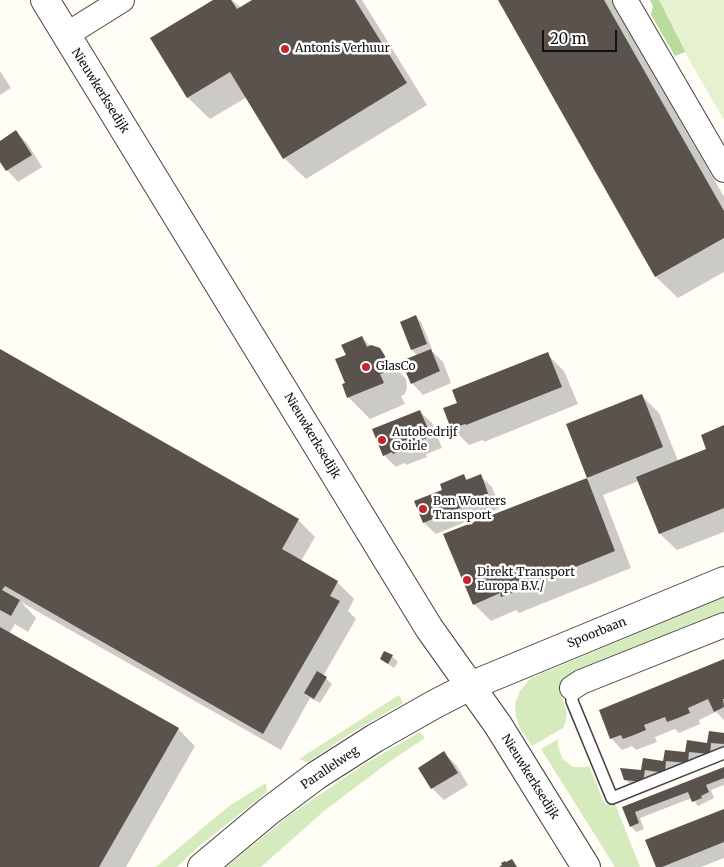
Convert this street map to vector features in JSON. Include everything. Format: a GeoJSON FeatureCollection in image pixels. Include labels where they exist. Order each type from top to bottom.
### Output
{"type":"FeatureCollection","features":[{"type":"Feature","properties":{"kind":"street","name":"Nieuwkerksedijk"},"geometry":{"type":"LineString","coordinates":[[44,0],[429,628],[498,724],[586,867]]}},
{"type":"Feature","properties":{"kind":"street"},"geometry":{"type":"LineString","coordinates":[[66,35],[122,0]]}},
{"type":"Feature","properties":{"kind":"street"},"geometry":{"type":"LineString","coordinates":[[625,0],[724,170]]}},
{"type":"Feature","properties":{"kind":"street","name":"Spoorbaan"},"geometry":{"type":"LineString","coordinates":[[470,686],[724,581]]}},
{"type":"Feature","properties":{"kind":"street"},"geometry":{"type":"LineString","coordinates":[[572,688],[581,682],[724,625]]}},
{"type":"Feature","properties":{"kind":"street","name":"Parallelweg"},"geometry":{"type":"LineString","coordinates":[[202,867],[269,811],[317,775],[375,738],[470,686]]}},
{"type":"Feature","properties":{"kind":"lane"},"geometry":{"type":"LineString","coordinates":[[572,688],[572,701],[612,798],[724,753]]}},
{"type":"Feature","properties":{"kind":"green space"},"geometry":{"type":"Polygon","coordinates":[[[650,0],[724,0],[724,37],[675,56],[651,15],[653,6],[650,0]]]}},
{"type":"Feature","properties":{"kind":"green space"},"geometry":{"type":"Polygon","coordinates":[[[659,0],[724,0],[724,120],[692,65],[659,0]]]}},
{"type":"Feature","properties":{"kind":"green space"},"geometry":{"type":"Polygon","coordinates":[[[724,597],[724,618],[563,683],[559,689],[567,713],[565,724],[563,728],[532,746],[519,727],[515,704],[520,691],[531,678],[724,597]]]}},
{"type":"Feature","properties":{"kind":"green space"},"geometry":{"type":"Polygon","coordinates":[[[399,695],[403,703],[353,732],[308,762],[299,759],[399,695]]]}},
{"type":"Feature","properties":{"kind":"green space"},"geometry":{"type":"Polygon","coordinates":[[[420,732],[425,738],[389,762],[324,811],[261,867],[226,867],[290,815],[365,764],[420,732]]]}},
{"type":"Feature","properties":{"kind":"green space"},"geometry":{"type":"Polygon","coordinates":[[[558,739],[562,758],[573,767],[589,766],[605,805],[614,801],[640,867],[615,867],[541,749],[558,739]]]}},
{"type":"Feature","properties":{"kind":"green space"},"geometry":{"type":"Polygon","coordinates":[[[266,783],[267,792],[198,847],[177,867],[156,867],[229,806],[266,783]]]}},
{"type":"Feature","properties":{"kind":"building"},"geometry":{"type":"Polygon","coordinates":[[[213,0],[231,0],[237,9],[252,0],[355,0],[407,83],[283,159],[230,72],[187,98],[150,38],[213,0]]]}},
{"type":"Feature","properties":{"kind":"building"},"geometry":{"type":"Polygon","coordinates":[[[498,0],[604,0],[724,211],[724,238],[655,277],[498,0]]]}},
{"type":"Feature","properties":{"kind":"building"},"geometry":{"type":"Polygon","coordinates":[[[16,130],[32,155],[6,171],[0,162],[0,141],[16,130]]]}},
{"type":"Feature","properties":{"kind":"building"},"geometry":{"type":"Polygon","coordinates":[[[416,315],[427,344],[411,350],[400,322],[416,315]]]}},
{"type":"Feature","properties":{"kind":"building"},"geometry":{"type":"Polygon","coordinates":[[[362,336],[367,347],[371,345],[380,348],[385,356],[386,364],[383,373],[380,374],[384,383],[347,398],[342,384],[345,383],[335,359],[346,355],[341,345],[362,336]]]}},
{"type":"Feature","properties":{"kind":"building"},"geometry":{"type":"Polygon","coordinates":[[[0,349],[299,519],[282,549],[338,581],[330,596],[340,601],[263,734],[5,586],[2,590],[20,600],[11,616],[0,610],[0,349]]]}},
{"type":"Feature","properties":{"kind":"building"},"geometry":{"type":"Polygon","coordinates":[[[431,349],[440,371],[411,384],[401,361],[431,349]]]}},
{"type":"Feature","properties":{"kind":"building"},"geometry":{"type":"Polygon","coordinates":[[[548,352],[562,387],[466,425],[451,429],[443,408],[457,403],[452,390],[548,352]]]}},
{"type":"Feature","properties":{"kind":"building"},"geometry":{"type":"Polygon","coordinates":[[[642,394],[663,447],[587,478],[566,424],[642,394]]]}},
{"type":"Feature","properties":{"kind":"building"},"geometry":{"type":"Polygon","coordinates":[[[420,410],[431,436],[415,443],[416,445],[383,456],[372,429],[420,410]]]}},
{"type":"Feature","properties":{"kind":"building"},"geometry":{"type":"Polygon","coordinates":[[[724,425],[724,508],[659,534],[636,477],[706,449],[701,435],[724,425]]]}},
{"type":"Feature","properties":{"kind":"building"},"geometry":{"type":"Polygon","coordinates":[[[464,474],[466,480],[481,474],[489,496],[423,523],[414,501],[442,490],[440,484],[464,474]]]}},
{"type":"Feature","properties":{"kind":"building"},"geometry":{"type":"Polygon","coordinates":[[[587,478],[615,551],[501,597],[500,593],[473,605],[443,534],[587,478]]]}},
{"type":"Feature","properties":{"kind":"building"},"geometry":{"type":"Polygon","coordinates":[[[0,627],[179,728],[99,867],[0,867],[0,627]]]}},
{"type":"Feature","properties":{"kind":"building"},"geometry":{"type":"Polygon","coordinates":[[[384,651],[393,655],[388,664],[380,659],[384,651]]]}},
{"type":"Feature","properties":{"kind":"building"},"geometry":{"type":"Polygon","coordinates":[[[724,659],[724,707],[714,712],[708,699],[688,708],[690,713],[678,718],[667,722],[665,717],[644,725],[646,730],[634,735],[623,739],[621,735],[610,739],[599,710],[724,659]]]}},
{"type":"Feature","properties":{"kind":"building"},"geometry":{"type":"Polygon","coordinates":[[[317,671],[327,677],[314,699],[304,693],[317,671]]]}},
{"type":"Feature","properties":{"kind":"building"},"geometry":{"type":"Polygon","coordinates":[[[709,731],[724,733],[724,744],[711,743],[710,754],[689,752],[688,763],[666,761],[665,773],[645,770],[643,782],[624,780],[620,768],[641,770],[643,758],[663,761],[665,750],[685,752],[687,740],[707,743],[709,731]]]}},
{"type":"Feature","properties":{"kind":"building"},"geometry":{"type":"Polygon","coordinates":[[[444,751],[458,773],[431,789],[418,768],[444,751]]]}},
{"type":"Feature","properties":{"kind":"building"},"geometry":{"type":"Polygon","coordinates":[[[724,767],[724,778],[706,785],[709,792],[701,796],[702,798],[692,802],[688,792],[635,812],[639,823],[630,827],[622,807],[724,767]]]}},
{"type":"Feature","properties":{"kind":"building"},"geometry":{"type":"Polygon","coordinates":[[[724,809],[724,842],[662,867],[656,867],[645,840],[724,809]]]}},
{"type":"Feature","properties":{"kind":"building"},"geometry":{"type":"Polygon","coordinates":[[[512,859],[517,867],[499,867],[502,865],[501,863],[512,859]]]}},
{"type":"Feature","properties":{"kind":"place","name":"Antonis Verhuur"},"geometry":{"type":"Point","coordinates":[285,49]}},
{"type":"Feature","properties":{"kind":"place","name":"GlasCo"},"geometry":{"type":"Point","coordinates":[366,367]}},
{"type":"Feature","properties":{"kind":"place","name":"Autobedrijf Goirle"},"geometry":{"type":"Point","coordinates":[382,440]}},
{"type":"Feature","properties":{"kind":"place","name":"Ben Wouters Transport"},"geometry":{"type":"Point","coordinates":[423,509]}},
{"type":"Feature","properties":{"kind":"place","name":"Direkt Transport Europa B.V./"},"geometry":{"type":"Point","coordinates":[467,580]}}]}
